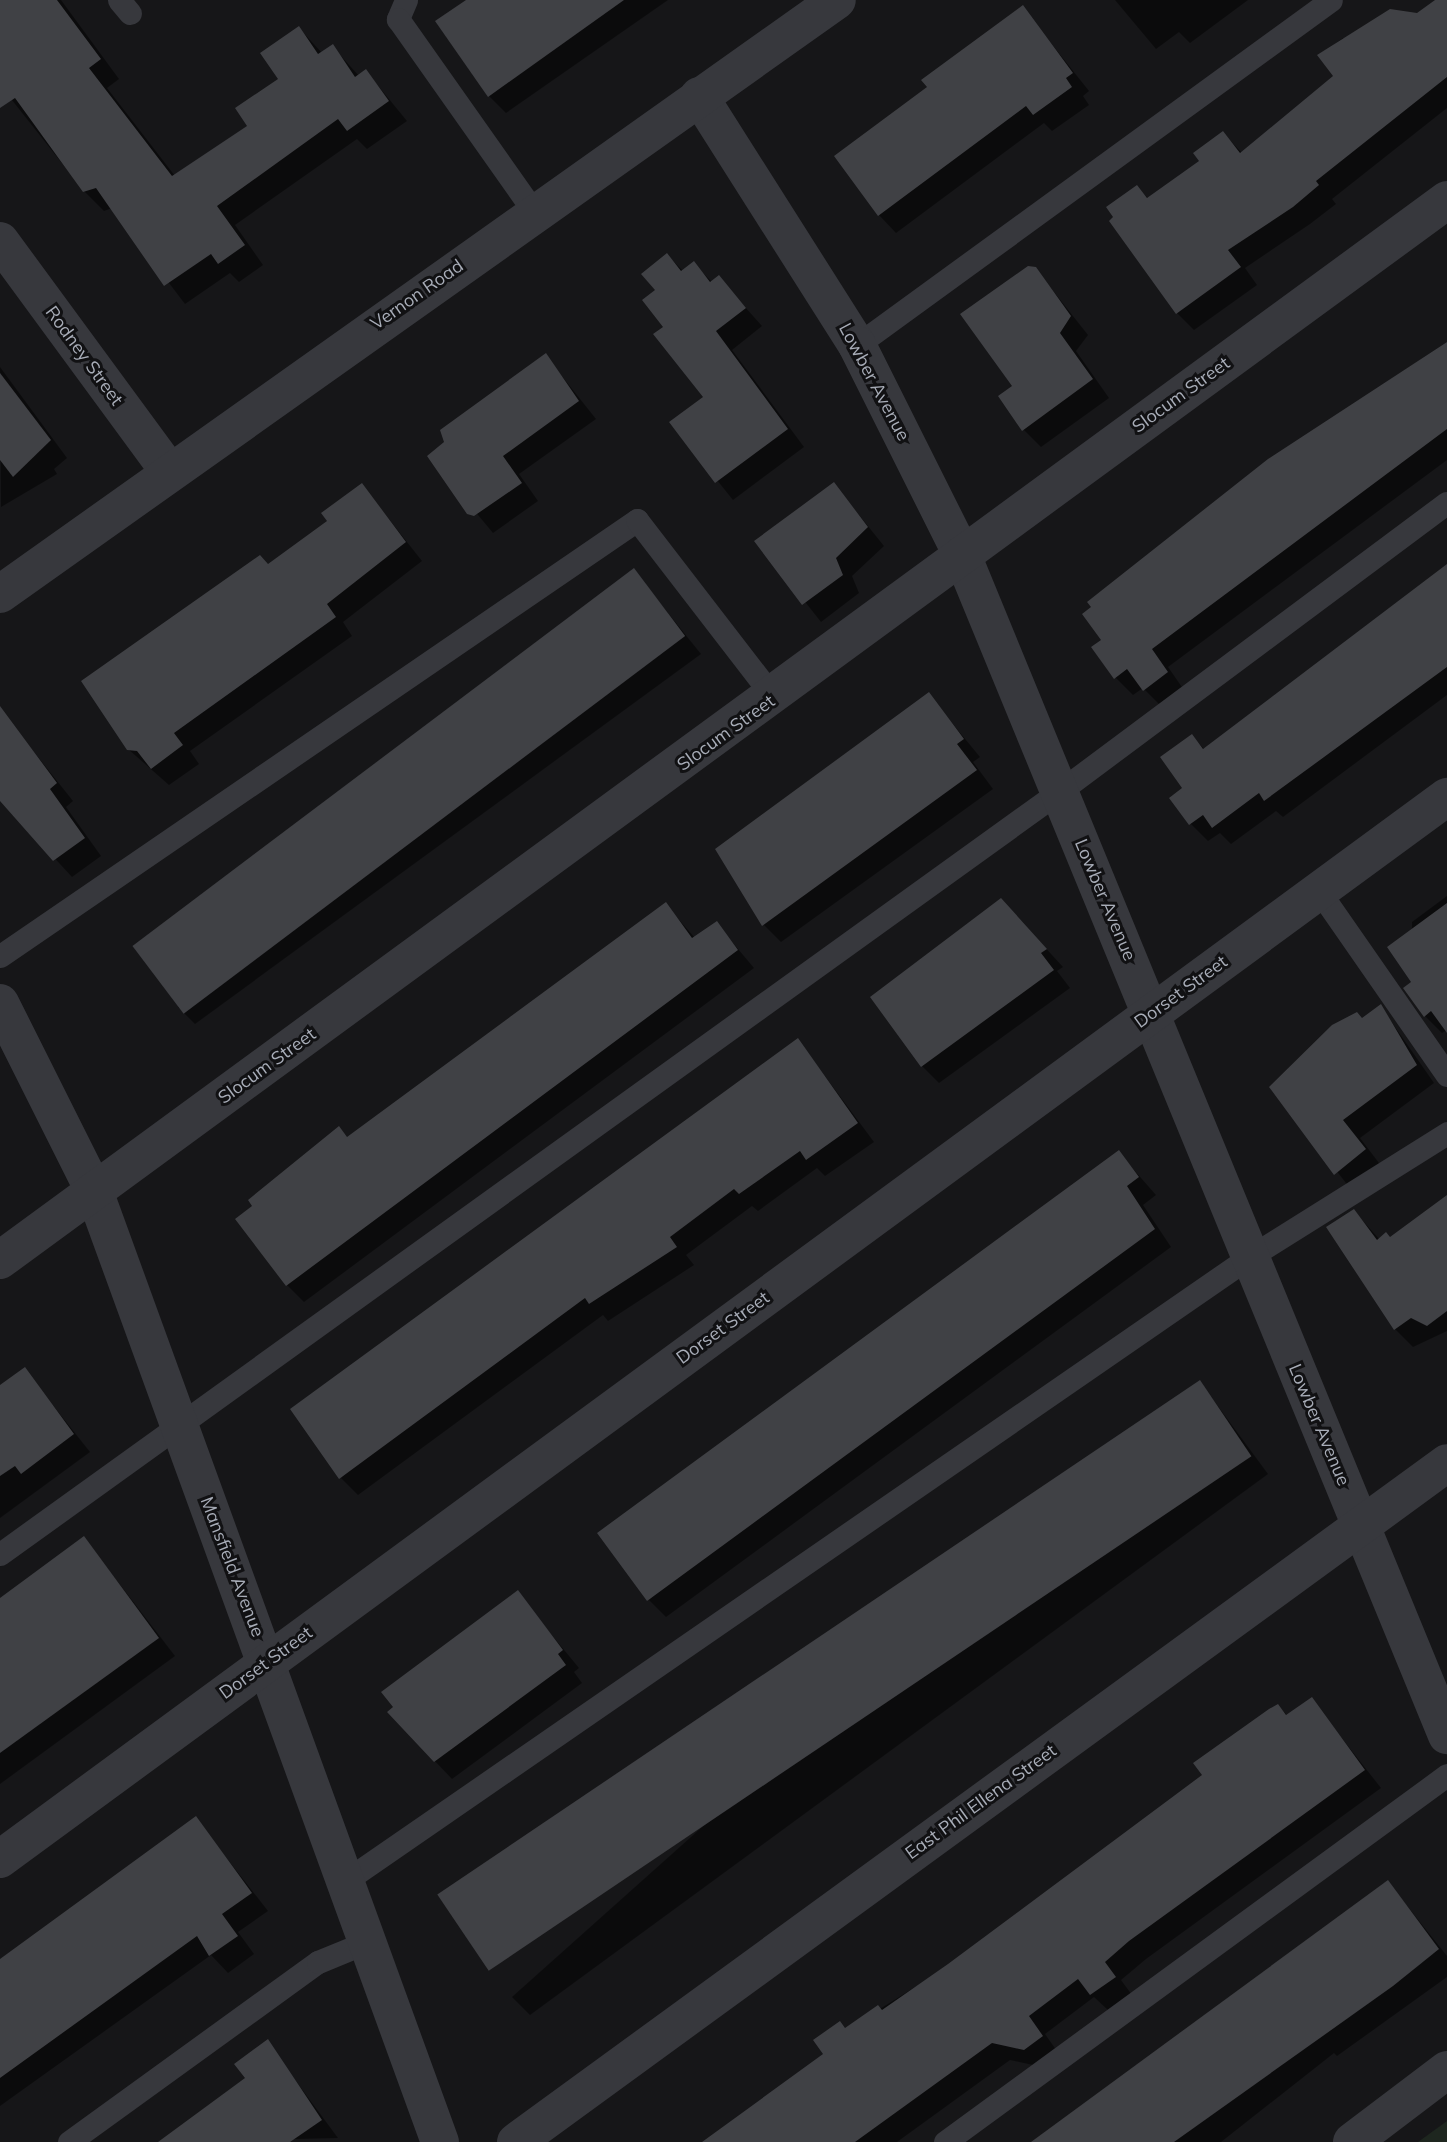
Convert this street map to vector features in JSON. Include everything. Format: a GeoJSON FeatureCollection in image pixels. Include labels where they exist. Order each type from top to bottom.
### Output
{"type":"FeatureCollection","features":[{"type":"Feature","properties":{"kind":"street","name":"Vernon Road"},"geometry":{"type":"LineString","coordinates":[[1,590],[837,0]]}},
{"type":"Feature","properties":{"kind":"street","name":"Lowber Avenue"},"geometry":{"type":"LineString","coordinates":[[699,96],[857,345],[962,555],[1152,1014],[1248,1258],[1362,1525],[1447,1735]]}},
{"type":"Feature","properties":{"kind":"street","name":"Slocum Street"},"geometry":{"type":"LineString","coordinates":[[0,1260],[775,698],[962,555],[1447,200]]}},
{"type":"Feature","properties":{"kind":"street","name":"Rodney Street"},"geometry":{"type":"LineString","coordinates":[[0,241],[169,471]]}},
{"type":"Feature","properties":{"kind":"street","name":"Dorset Street"},"geometry":{"type":"LineString","coordinates":[[0,1858],[1447,797]]}},
{"type":"Feature","properties":{"kind":"street","name":"Mansfield Avenue"},"geometry":{"type":"LineString","coordinates":[[0,1003],[94,1191],[348,1879],[440,2142]]}},
{"type":"Feature","properties":{"kind":"street","name":"East Phil Ellena Street"},"geometry":{"type":"LineString","coordinates":[[516,2142],[1447,1463]]}},
{"type":"Feature","properties":{"kind":"street"},"geometry":{"type":"LineString","coordinates":[[1352,2142],[1447,2070]]}},
{"type":"Feature","properties":{"kind":"lane"},"geometry":{"type":"LineString","coordinates":[[405,0],[398,19],[534,212]]}},
{"type":"Feature","properties":{"kind":"lane"},"geometry":{"type":"LineString","coordinates":[[857,345],[1331,0]]}},
{"type":"Feature","properties":{"kind":"lane"},"geometry":{"type":"LineString","coordinates":[[0,1554],[178,1423],[1059,791],[1447,503]]}},
{"type":"Feature","properties":{"kind":"lane"},"geometry":{"type":"LineString","coordinates":[[0,956],[636,520],[775,698]]}},
{"type":"Feature","properties":{"kind":"lane"},"geometry":{"type":"LineString","coordinates":[[1319,891],[1447,1075]]}},
{"type":"Feature","properties":{"kind":"lane"},"geometry":{"type":"LineString","coordinates":[[348,1879],[1248,1258],[1447,1133]]}},
{"type":"Feature","properties":{"kind":"lane"},"geometry":{"type":"LineString","coordinates":[[945,2142],[1447,1775]]}},
{"type":"Feature","properties":{"kind":"lane"},"geometry":{"type":"LineString","coordinates":[[69,2142],[318,1962],[369,1941]]}},
{"type":"Feature","properties":{"kind":"shaded area"},"geometry":{"type":"Polygon","coordinates":[[[1447,2121],[1447,2142],[1418,2142],[1447,2121]]]}},
{"type":"Feature","properties":{"kind":"building"},"geometry":{"type":"Polygon","coordinates":[[[0,0],[57,0],[101,59],[89,68],[172,176],[247,126],[235,108],[278,79],[260,53],[299,26],[318,54],[333,44],[355,77],[366,69],[389,101],[347,131],[338,119],[217,206],[245,245],[218,264],[211,254],[164,286],[96,188],[83,192],[15,98],[0,108],[0,0]]]}},
{"type":"Feature","properties":{"kind":"building"},"geometry":{"type":"Polygon","coordinates":[[[466,0],[624,0],[488,97],[435,21],[466,0]]]}},
{"type":"Feature","properties":{"kind":"building"},"geometry":{"type":"Polygon","coordinates":[[[1435,0],[1447,0],[1447,77],[1316,181],[1319,185],[1293,207],[1228,250],[1241,267],[1176,314],[1109,221],[1113,217],[1106,207],[1137,185],[1147,198],[1199,161],[1193,153],[1223,131],[1240,153],[1333,76],[1317,55],[1390,9],[1417,13],[1435,0]]]}},
{"type":"Feature","properties":{"kind":"building"},"geometry":{"type":"Polygon","coordinates":[[[1023,5],[1073,73],[1066,78],[1072,87],[1033,115],[1026,106],[878,216],[834,156],[927,87],[921,80],[1023,5]]]}},
{"type":"Feature","properties":{"kind":"building"},"geometry":{"type":"Polygon","coordinates":[[[667,253],[681,271],[694,261],[710,282],[719,275],[746,308],[716,331],[788,429],[715,483],[669,422],[703,397],[653,334],[663,327],[642,300],[655,290],[641,274],[667,253]]]}},
{"type":"Feature","properties":{"kind":"building"},"geometry":{"type":"Polygon","coordinates":[[[1028,266],[1036,267],[1071,316],[1060,333],[1093,379],[1022,431],[998,396],[1012,386],[960,314],[1028,266]]]}},
{"type":"Feature","properties":{"kind":"building"},"geometry":{"type":"Polygon","coordinates":[[[1447,342],[1447,429],[1152,649],[1168,672],[1143,691],[1127,669],[1114,679],[1091,647],[1101,640],[1082,614],[1091,607],[1087,602],[1268,459],[1447,342]]]}},
{"type":"Feature","properties":{"kind":"building"},"geometry":{"type":"Polygon","coordinates":[[[546,353],[579,401],[503,456],[522,483],[474,516],[467,514],[427,456],[444,442],[440,430],[546,353]]]}},
{"type":"Feature","properties":{"kind":"building"},"geometry":{"type":"Polygon","coordinates":[[[0,373],[51,440],[13,477],[0,460],[0,373]]]}},
{"type":"Feature","properties":{"kind":"building"},"geometry":{"type":"Polygon","coordinates":[[[834,482],[868,527],[836,558],[843,575],[802,605],[754,541],[834,482]]]}},
{"type":"Feature","properties":{"kind":"building"},"geometry":{"type":"Polygon","coordinates":[[[362,483],[406,542],[327,604],[336,617],[174,733],[183,745],[151,769],[137,751],[127,750],[81,681],[260,555],[268,564],[327,521],[321,513],[362,483]]]}},
{"type":"Feature","properties":{"kind":"building"},"geometry":{"type":"Polygon","coordinates":[[[1447,564],[1447,667],[1264,801],[1259,793],[1212,828],[1203,815],[1189,825],[1169,798],[1182,788],[1160,757],[1192,734],[1203,749],[1447,564]]]}},
{"type":"Feature","properties":{"kind":"building"},"geometry":{"type":"Polygon","coordinates":[[[634,568],[685,636],[184,1014],[132,946],[634,568]]]}},
{"type":"Feature","properties":{"kind":"building"},"geometry":{"type":"Polygon","coordinates":[[[929,692],[964,739],[957,744],[977,770],[762,926],[715,849],[929,692]]]}},
{"type":"Feature","properties":{"kind":"building"},"geometry":{"type":"Polygon","coordinates":[[[0,706],[57,783],[50,789],[85,838],[53,861],[0,801],[0,706]]]}},
{"type":"Feature","properties":{"kind":"building"},"geometry":{"type":"Polygon","coordinates":[[[1001,898],[1047,949],[1041,953],[1054,970],[921,1067],[870,997],[1001,898]]]}},
{"type":"Feature","properties":{"kind":"building"},"geometry":{"type":"Polygon","coordinates":[[[666,902],[692,938],[717,921],[738,950],[286,1286],[235,1219],[252,1206],[248,1200],[339,1126],[347,1137],[666,902]]]}},
{"type":"Feature","properties":{"kind":"building"},"geometry":{"type":"Polygon","coordinates":[[[1447,903],[1447,1033],[1431,1011],[1424,1017],[1403,988],[1411,982],[1387,947],[1447,903]]]}},
{"type":"Feature","properties":{"kind":"building"},"geometry":{"type":"Polygon","coordinates":[[[1381,1004],[1417,1065],[1343,1120],[1366,1149],[1334,1175],[1269,1087],[1332,1025],[1357,1012],[1362,1018],[1381,1004]]]}},
{"type":"Feature","properties":{"kind":"building"},"geometry":{"type":"Polygon","coordinates":[[[798,1038],[858,1123],[806,1160],[800,1151],[739,1194],[734,1189],[670,1237],[677,1247],[589,1304],[585,1298],[339,1479],[290,1409],[798,1038]]]}},
{"type":"Feature","properties":{"kind":"building"},"geometry":{"type":"Polygon","coordinates":[[[1119,1150],[1139,1177],[1127,1186],[1155,1229],[647,1601],[597,1533],[1119,1150]]]}},
{"type":"Feature","properties":{"kind":"building"},"geometry":{"type":"Polygon","coordinates":[[[1447,1195],[1447,1311],[1427,1326],[1411,1318],[1394,1330],[1326,1227],[1354,1209],[1377,1240],[1386,1232],[1390,1237],[1447,1195]]]}},
{"type":"Feature","properties":{"kind":"building"},"geometry":{"type":"Polygon","coordinates":[[[25,1367],[74,1434],[21,1474],[15,1466],[0,1476],[0,1385],[25,1367]]]}},
{"type":"Feature","properties":{"kind":"building"},"geometry":{"type":"Polygon","coordinates":[[[1200,1380],[1251,1456],[489,1971],[437,1894],[1200,1380]]]}},
{"type":"Feature","properties":{"kind":"building"},"geometry":{"type":"Polygon","coordinates":[[[84,1536],[159,1638],[0,1753],[0,1598],[84,1536]]]}},
{"type":"Feature","properties":{"kind":"building"},"geometry":{"type":"Polygon","coordinates":[[[518,1590],[563,1650],[558,1654],[566,1665],[434,1762],[387,1712],[393,1707],[381,1692],[518,1590]]]}},
{"type":"Feature","properties":{"kind":"building"},"geometry":{"type":"Polygon","coordinates":[[[1312,1697],[1365,1770],[1129,1941],[1105,1962],[1116,1977],[1090,1995],[1078,1979],[1029,2016],[1043,2036],[1024,2050],[992,2043],[855,2142],[702,2142],[823,2054],[813,2040],[840,2021],[845,2028],[878,2005],[882,2010],[948,1964],[1202,1775],[1193,1763],[1269,1709],[1278,1704],[1286,1715],[1312,1697]]]}},
{"type":"Feature","properties":{"kind":"building"},"geometry":{"type":"Polygon","coordinates":[[[196,1816],[252,1893],[222,1914],[238,1936],[209,1956],[197,1936],[0,2078],[0,1959],[196,1816]]]}},
{"type":"Feature","properties":{"kind":"building"},"geometry":{"type":"Polygon","coordinates":[[[1388,1880],[1439,1949],[1393,1986],[1174,2142],[1031,2142],[1388,1880]]]}},
{"type":"Feature","properties":{"kind":"building"},"geometry":{"type":"Polygon","coordinates":[[[268,2039],[322,2120],[290,2142],[158,2142],[245,2078],[234,2064],[268,2039]]]}}]}
